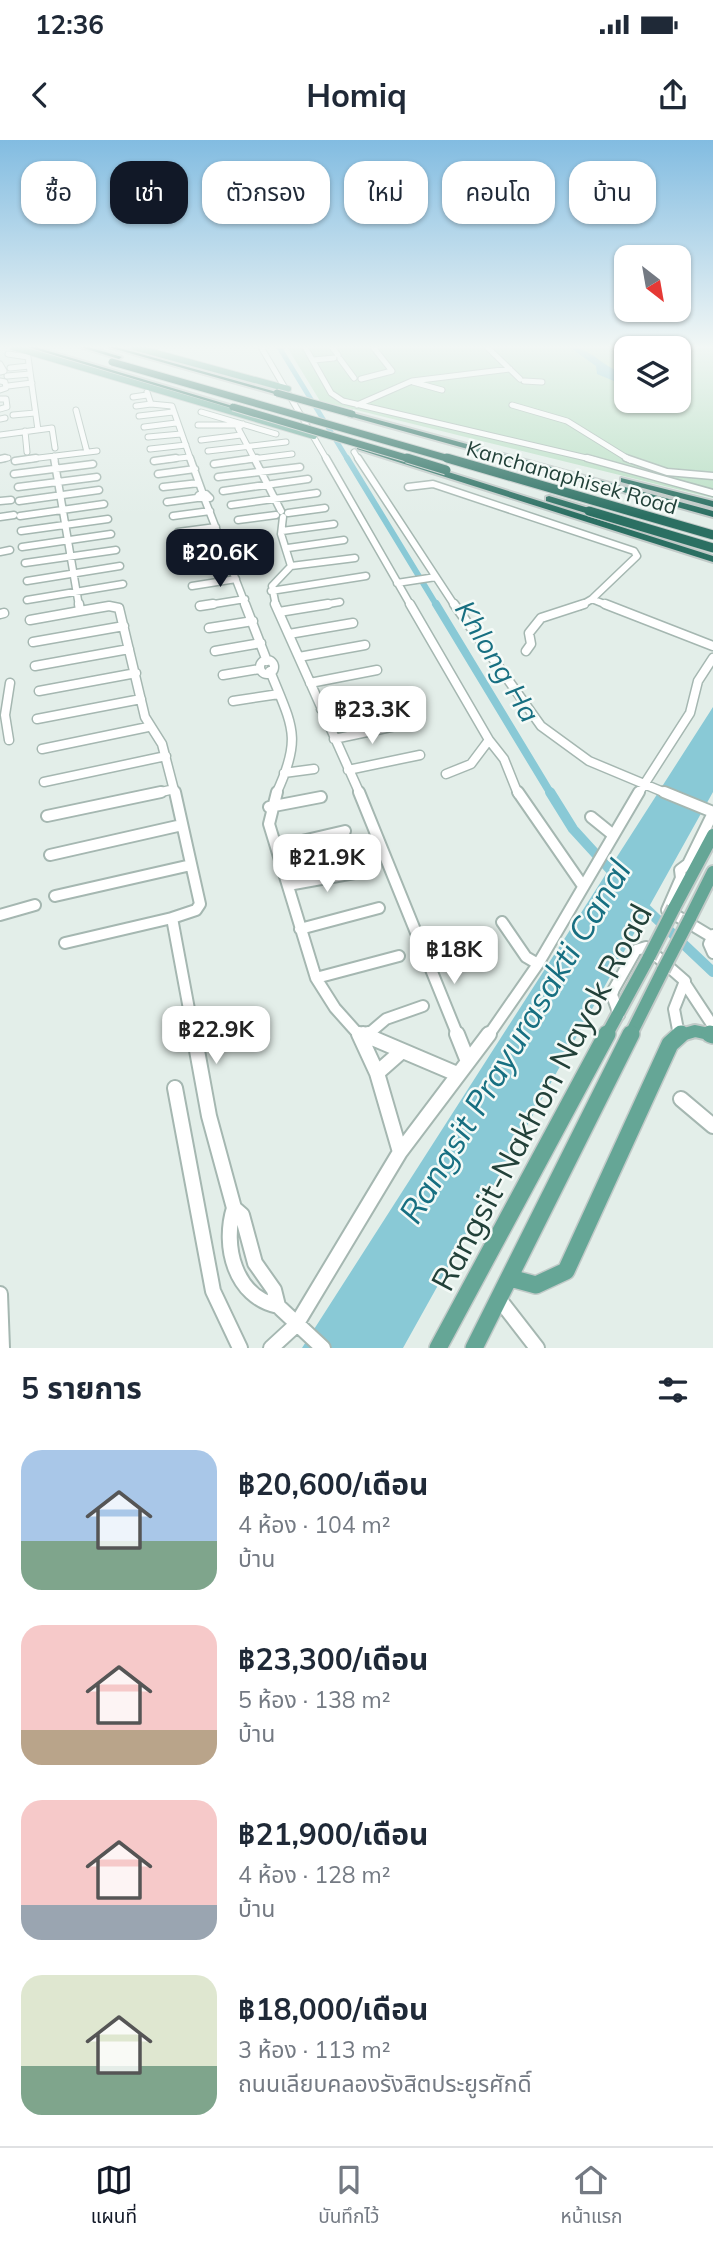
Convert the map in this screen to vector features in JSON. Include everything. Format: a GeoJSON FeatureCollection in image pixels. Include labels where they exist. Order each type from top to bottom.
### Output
{"type":"FeatureCollection","features":[{"type":"Feature","properties":{"kind":"highway"},"geometry":{"type":"LineString","coordinates":[[220,403],[315,434],[713,547]]}},
{"type":"Feature","properties":{"kind":"highway","name":"Kanchanaphisek Road"},"geometry":{"type":"LineString","coordinates":[[256,403],[713,535]]}},
{"type":"Feature","properties":{"kind":"highway","name":"Kanchanaphisek Road"},"geometry":{"type":"LineString","coordinates":[[282,403],[713,526]]}},
{"type":"Feature","properties":{"kind":"highway"},"geometry":{"type":"LineString","coordinates":[[313,403],[615,487],[713,509]]}},
{"type":"Feature","properties":{"kind":"highway"},"geometry":{"type":"LineString","coordinates":[[418,431],[505,450],[713,509]]}},
{"type":"Feature","properties":{"kind":"highway"},"geometry":{"type":"LineString","coordinates":[[443,471],[455,478],[713,559]]}},
{"type":"Feature","properties":{"kind":"highway"},"geometry":{"type":"LineString","coordinates":[[455,478],[681,543],[713,547]]}},
{"type":"Feature","properties":{"kind":"main road"},"geometry":{"type":"LineString","coordinates":[[204,403],[315,434]]}},
{"type":"Feature","properties":{"kind":"main road","name":"Rangsit-Nakhon Nayok Road"},"geometry":{"type":"LineString","coordinates":[[438,1348],[619,1015],[713,835]]}},
{"type":"Feature","properties":{"kind":"main road","name":"Rangsit-Nakhon Nayok Road"},"geometry":{"type":"LineString","coordinates":[[474,1348],[713,872]]}},
{"type":"Feature","properties":{"kind":"main road"},"geometry":{"type":"LineString","coordinates":[[510,1278],[536,1285],[566,1271],[670,1044],[679,1035],[693,1030],[713,1035]]}},
{"type":"Feature","properties":{"kind":"street"},"geometry":{"type":"LineString","coordinates":[[34,403],[38,430]]}},
{"type":"Feature","properties":{"kind":"street"},"geometry":{"type":"LineString","coordinates":[[139,416],[177,403]]}},
{"type":"Feature","properties":{"kind":"street"},"geometry":{"type":"LineString","coordinates":[[297,403],[489,740],[504,759],[522,802],[585,882]]}},
{"type":"Feature","properties":{"kind":"street"},"geometry":{"type":"LineString","coordinates":[[136,406],[150,404],[171,407]]}},
{"type":"Feature","properties":{"kind":"street"},"geometry":{"type":"LineString","coordinates":[[357,404],[648,474],[713,494]]}},
{"type":"Feature","properties":{"kind":"street"},"geometry":{"type":"LineString","coordinates":[[512,405],[571,422],[601,438],[622,457],[636,462],[691,476],[713,476]]}},
{"type":"Feature","properties":{"kind":"street"},"geometry":{"type":"LineString","coordinates":[[171,407],[195,469],[202,497],[253,621],[293,740],[292,757],[269,807],[270,824],[316,978],[335,1007],[362,1034],[457,1074]]}},
{"type":"Feature","properties":{"kind":"street"},"geometry":{"type":"LineString","coordinates":[[76,410],[86,452]]}},
{"type":"Feature","properties":{"kind":"street"},"geometry":{"type":"LineString","coordinates":[[201,412],[276,434]]}},
{"type":"Feature","properties":{"kind":"street"},"geometry":{"type":"LineString","coordinates":[[13,415],[35,413]]}},
{"type":"Feature","properties":{"kind":"street"},"geometry":{"type":"LineString","coordinates":[[254,418],[238,428],[282,514],[282,531],[291,566]]}},
{"type":"Feature","properties":{"kind":"street"},"geometry":{"type":"LineString","coordinates":[[144,427],[176,423]]}},
{"type":"Feature","properties":{"kind":"street"},"geometry":{"type":"LineString","coordinates":[[198,425],[243,424]]}},
{"type":"Feature","properties":{"kind":"street"},"geometry":{"type":"LineString","coordinates":[[0,435],[53,429],[55,448]]}},
{"type":"Feature","properties":{"kind":"street"},"geometry":{"type":"LineString","coordinates":[[25,431],[27,452]]}},
{"type":"Feature","properties":{"kind":"street"},"geometry":{"type":"LineString","coordinates":[[148,437],[181,434]]}},
{"type":"Feature","properties":{"kind":"street"},"geometry":{"type":"LineString","coordinates":[[201,440],[241,435]]}},
{"type":"Feature","properties":{"kind":"street"},"geometry":{"type":"LineString","coordinates":[[208,451],[286,442]]}},
{"type":"Feature","properties":{"kind":"street"},"geometry":{"type":"LineString","coordinates":[[150,449],[186,445]]}},
{"type":"Feature","properties":{"kind":"street"},"geometry":{"type":"LineString","coordinates":[[0,459],[97,451]]}},
{"type":"Feature","properties":{"kind":"street"},"geometry":{"type":"LineString","coordinates":[[354,452],[434,578],[498,671],[541,726],[589,761],[712,812],[688,864],[680,870],[681,878],[667,910],[712,936],[709,944],[713,953]]}},
{"type":"Feature","properties":{"kind":"street"},"geometry":{"type":"LineString","coordinates":[[214,464],[292,454]]}},
{"type":"Feature","properties":{"kind":"street"},"geometry":{"type":"LineString","coordinates":[[54,456],[80,611]]}},
{"type":"Feature","properties":{"kind":"street"},"geometry":{"type":"LineString","coordinates":[[154,461],[189,457]]}},
{"type":"Feature","properties":{"kind":"street"},"geometry":{"type":"LineString","coordinates":[[14,474],[93,464]]}},
{"type":"Feature","properties":{"kind":"street"},"geometry":{"type":"LineString","coordinates":[[218,477],[300,467]]}},
{"type":"Feature","properties":{"kind":"street"},"geometry":{"type":"LineString","coordinates":[[158,474],[195,469]]}},
{"type":"Feature","properties":{"kind":"street"},"geometry":{"type":"LineString","coordinates":[[19,487],[96,477]]}},
{"type":"Feature","properties":{"kind":"street"},"geometry":{"type":"LineString","coordinates":[[223,491],[308,480]]}},
{"type":"Feature","properties":{"kind":"street"},"geometry":{"type":"LineString","coordinates":[[163,487],[199,483]]}},
{"type":"Feature","properties":{"kind":"street"},"geometry":{"type":"LineString","coordinates":[[408,487],[433,484],[636,553],[592,599],[576,610],[550,611],[536,620],[529,633],[531,644],[526,651]]}},
{"type":"Feature","properties":{"kind":"street"},"geometry":{"type":"LineString","coordinates":[[19,501],[99,490]]}},
{"type":"Feature","properties":{"kind":"street"},"geometry":{"type":"LineString","coordinates":[[231,505],[317,493]]}},
{"type":"Feature","properties":{"kind":"street"},"geometry":{"type":"LineString","coordinates":[[167,502],[202,497]]}},
{"type":"Feature","properties":{"kind":"street"},"geometry":{"type":"LineString","coordinates":[[0,502],[11,500]]}},
{"type":"Feature","properties":{"kind":"street"},"geometry":{"type":"LineString","coordinates":[[0,517],[104,504]]}},
{"type":"Feature","properties":{"kind":"street"},"geometry":{"type":"LineString","coordinates":[[238,520],[326,508]]}},
{"type":"Feature","properties":{"kind":"street"},"geometry":{"type":"LineString","coordinates":[[173,516],[210,511]]}},
{"type":"Feature","properties":{"kind":"street"},"geometry":{"type":"LineString","coordinates":[[21,531],[108,519]]}},
{"type":"Feature","properties":{"kind":"street"},"geometry":{"type":"LineString","coordinates":[[282,531],[334,524]]}},
{"type":"Feature","properties":{"kind":"street"},"geometry":{"type":"LineString","coordinates":[[178,532],[216,527]]}},
{"type":"Feature","properties":{"kind":"street"},"geometry":{"type":"LineString","coordinates":[[22,547],[111,534]]}},
{"type":"Feature","properties":{"kind":"street"},"geometry":{"type":"LineString","coordinates":[[288,548],[344,540]]}},
{"type":"Feature","properties":{"kind":"street"},"geometry":{"type":"LineString","coordinates":[[182,549],[222,543]]}},
{"type":"Feature","properties":{"kind":"street"},"geometry":{"type":"LineString","coordinates":[[0,552],[10,550]]}},
{"type":"Feature","properties":{"kind":"street"},"geometry":{"type":"LineString","coordinates":[[25,564],[116,550]]}},
{"type":"Feature","properties":{"kind":"street"},"geometry":{"type":"LineString","coordinates":[[355,558],[291,566],[271,591],[375,827],[467,1059]]}},
{"type":"Feature","properties":{"kind":"street"},"geometry":{"type":"LineString","coordinates":[[187,567],[228,561]]}},
{"type":"Feature","properties":{"kind":"street"},"geometry":{"type":"LineString","coordinates":[[27,581],[120,566]]}},
{"type":"Feature","properties":{"kind":"street"},"geometry":{"type":"LineString","coordinates":[[271,591],[366,576]]}},
{"type":"Feature","properties":{"kind":"street"},"geometry":{"type":"LineString","coordinates":[[398,582],[434,578]]}},
{"type":"Feature","properties":{"kind":"street"},"geometry":{"type":"LineString","coordinates":[[192,586],[236,579]]}},
{"type":"Feature","properties":{"kind":"street"},"geometry":{"type":"LineString","coordinates":[[27,600],[123,584]]}},
{"type":"Feature","properties":{"kind":"street"},"geometry":{"type":"LineString","coordinates":[[592,599],[713,646]]}},
{"type":"Feature","properties":{"kind":"street"},"geometry":{"type":"LineString","coordinates":[[200,606],[244,600]]}},
{"type":"Feature","properties":{"kind":"street"},"geometry":{"type":"LineString","coordinates":[[279,612],[341,602]]}},
{"type":"Feature","properties":{"kind":"street"},"geometry":{"type":"LineString","coordinates":[[30,620],[118,607],[148,727],[162,744],[166,756],[200,904],[196,910],[172,918],[65,943]]}},
{"type":"Feature","properties":{"kind":"street"},"geometry":{"type":"LineString","coordinates":[[209,628],[253,621]]}},
{"type":"Feature","properties":{"kind":"street"},"geometry":{"type":"LineString","coordinates":[[289,634],[353,623]]}},
{"type":"Feature","properties":{"kind":"street"},"geometry":{"type":"LineString","coordinates":[[33,642],[124,626]]}},
{"type":"Feature","properties":{"kind":"street"},"geometry":{"type":"LineString","coordinates":[[215,651],[261,643]]}},
{"type":"Feature","properties":{"kind":"street"},"geometry":{"type":"LineString","coordinates":[[299,657],[365,645]]}},
{"type":"Feature","properties":{"kind":"street"},"geometry":{"type":"LineString","coordinates":[[35,666],[130,649]]}},
{"type":"Feature","properties":{"kind":"street"},"geometry":{"type":"LineString","coordinates":[[271,1348],[300,1329],[400,1152],[467,1059],[509,1008],[538,964],[601,853],[648,784],[690,713],[698,681],[713,658]]}},
{"type":"Feature","properties":{"kind":"street"},"geometry":{"type":"LineString","coordinates":[[223,675],[269,666]]}},
{"type":"Feature","properties":{"kind":"street"},"geometry":{"type":"LineString","coordinates":[[310,682],[377,670]]}},
{"type":"Feature","properties":{"kind":"street"},"geometry":{"type":"LineString","coordinates":[[38,691],[136,673]]}},
{"type":"Feature","properties":{"kind":"street"},"geometry":{"type":"LineString","coordinates":[[9,740],[2,715],[10,683]]}},
{"type":"Feature","properties":{"kind":"street"},"geometry":{"type":"LineString","coordinates":[[233,701],[279,694]]}},
{"type":"Feature","properties":{"kind":"street"},"geometry":{"type":"LineString","coordinates":[[321,709],[391,696]]}},
{"type":"Feature","properties":{"kind":"street"},"geometry":{"type":"LineString","coordinates":[[37,719],[141,699]]}},
{"type":"Feature","properties":{"kind":"street"},"geometry":{"type":"LineString","coordinates":[[334,739],[405,724]]}},
{"type":"Feature","properties":{"kind":"street"},"geometry":{"type":"LineString","coordinates":[[41,749],[148,727]]}},
{"type":"Feature","properties":{"kind":"street"},"geometry":{"type":"LineString","coordinates":[[446,774],[471,764],[489,740]]}},
{"type":"Feature","properties":{"kind":"street"},"geometry":{"type":"LineString","coordinates":[[348,770],[420,755]]}},
{"type":"Feature","properties":{"kind":"street"},"geometry":{"type":"LineString","coordinates":[[44,782],[166,756]]}},
{"type":"Feature","properties":{"kind":"street"},"geometry":{"type":"LineString","coordinates":[[285,773],[314,769]]}},
{"type":"Feature","properties":{"kind":"street"},"geometry":{"type":"LineString","coordinates":[[47,816],[174,789]]}},
{"type":"Feature","properties":{"kind":"street"},"geometry":{"type":"LineString","coordinates":[[269,807],[321,797]]}},
{"type":"Feature","properties":{"kind":"street"},"geometry":{"type":"LineString","coordinates":[[591,817],[612,835]]}},
{"type":"Feature","properties":{"kind":"street"},"geometry":{"type":"LineString","coordinates":[[50,855],[182,825]]}},
{"type":"Feature","properties":{"kind":"street"},"geometry":{"type":"LineString","coordinates":[[276,847],[345,831]]}},
{"type":"Feature","properties":{"kind":"street"},"geometry":{"type":"LineString","coordinates":[[55,896],[191,865]]}},
{"type":"Feature","properties":{"kind":"street"},"geometry":{"type":"LineString","coordinates":[[288,885],[360,872]]}},
{"type":"Feature","properties":{"kind":"street"},"geometry":{"type":"LineString","coordinates":[[0,915],[34,905]]}},
{"type":"Feature","properties":{"kind":"street"},"geometry":{"type":"LineString","coordinates":[[300,929],[379,908]]}},
{"type":"Feature","properties":{"kind":"street"},"geometry":{"type":"LineString","coordinates":[[172,918],[184,996],[209,1116],[234,1208],[228,1222],[239,1276],[262,1302],[278,1306],[323,1348]]}},
{"type":"Feature","properties":{"kind":"street"},"geometry":{"type":"LineString","coordinates":[[502,922],[526,957],[538,964]]}},
{"type":"Feature","properties":{"kind":"street"},"geometry":{"type":"LineString","coordinates":[[619,1015],[612,995],[641,946],[680,974],[713,1026]]}},
{"type":"Feature","properties":{"kind":"street"},"geometry":{"type":"LineString","coordinates":[[316,978],[400,956]]}},
{"type":"Feature","properties":{"kind":"street"},"geometry":{"type":"LineString","coordinates":[[679,1035],[674,1009],[686,985]]}},
{"type":"Feature","properties":{"kind":"street"},"geometry":{"type":"LineString","coordinates":[[362,1034],[386,1019],[423,1006]]}},
{"type":"Feature","properties":{"kind":"street"},"geometry":{"type":"LineString","coordinates":[[362,1034],[377,1073],[400,1152]]}},
{"type":"Feature","properties":{"kind":"street"},"geometry":{"type":"LineString","coordinates":[[377,1073],[402,1051]]}},
{"type":"Feature","properties":{"kind":"street"},"geometry":{"type":"LineString","coordinates":[[175,1088],[213,1291],[240,1348]]}},
{"type":"Feature","properties":{"kind":"street"},"geometry":{"type":"LineString","coordinates":[[681,1099],[713,1126]]}},
{"type":"Feature","properties":{"kind":"street"},"geometry":{"type":"LineString","coordinates":[[0,1294],[2,1348]]}},
{"type":"Feature","properties":{"kind":"street"},"geometry":{"type":"LineString","coordinates":[[499,1299],[537,1348]]}},
{"type":"Feature","properties":{"kind":"green space"},"geometry":{"type":"Polygon","coordinates":[[[330,403],[614,403],[614,413],[691,413],[691,403],[713,403],[713,498],[330,403]]]}},
{"type":"Feature","properties":{"kind":"water","name":"Rangsit Prayurasakti Canal"},"geometry":{"type":"Polygon","coordinates":[[[713,707],[713,792],[403,1348],[302,1348],[713,707]]]}},
{"type":"Feature","properties":{"kind":"waterway","name":"Khlong Ha"},"geometry":{"type":"LineString","coordinates":[[313,403],[348,460]]}},
{"type":"Feature","properties":{"kind":"waterway","name":"Khlong Ha"},"geometry":{"type":"LineString","coordinates":[[347,458],[437,606]]}},
{"type":"Feature","properties":{"kind":"waterway","name":"Khlong Ha"},"geometry":{"type":"LineString","coordinates":[[436,604],[551,794]]}},
{"type":"Feature","properties":{"kind":"waterway","name":"Khlong Ha"},"geometry":{"type":"LineString","coordinates":[[550,792],[573,829],[615,875]]}},
{"type":"Feature","properties":{"kind":"waterway","name":"Khlong Ha"},"geometry":{"type":"LineString","coordinates":[[641,904],[713,972]]}}]}
